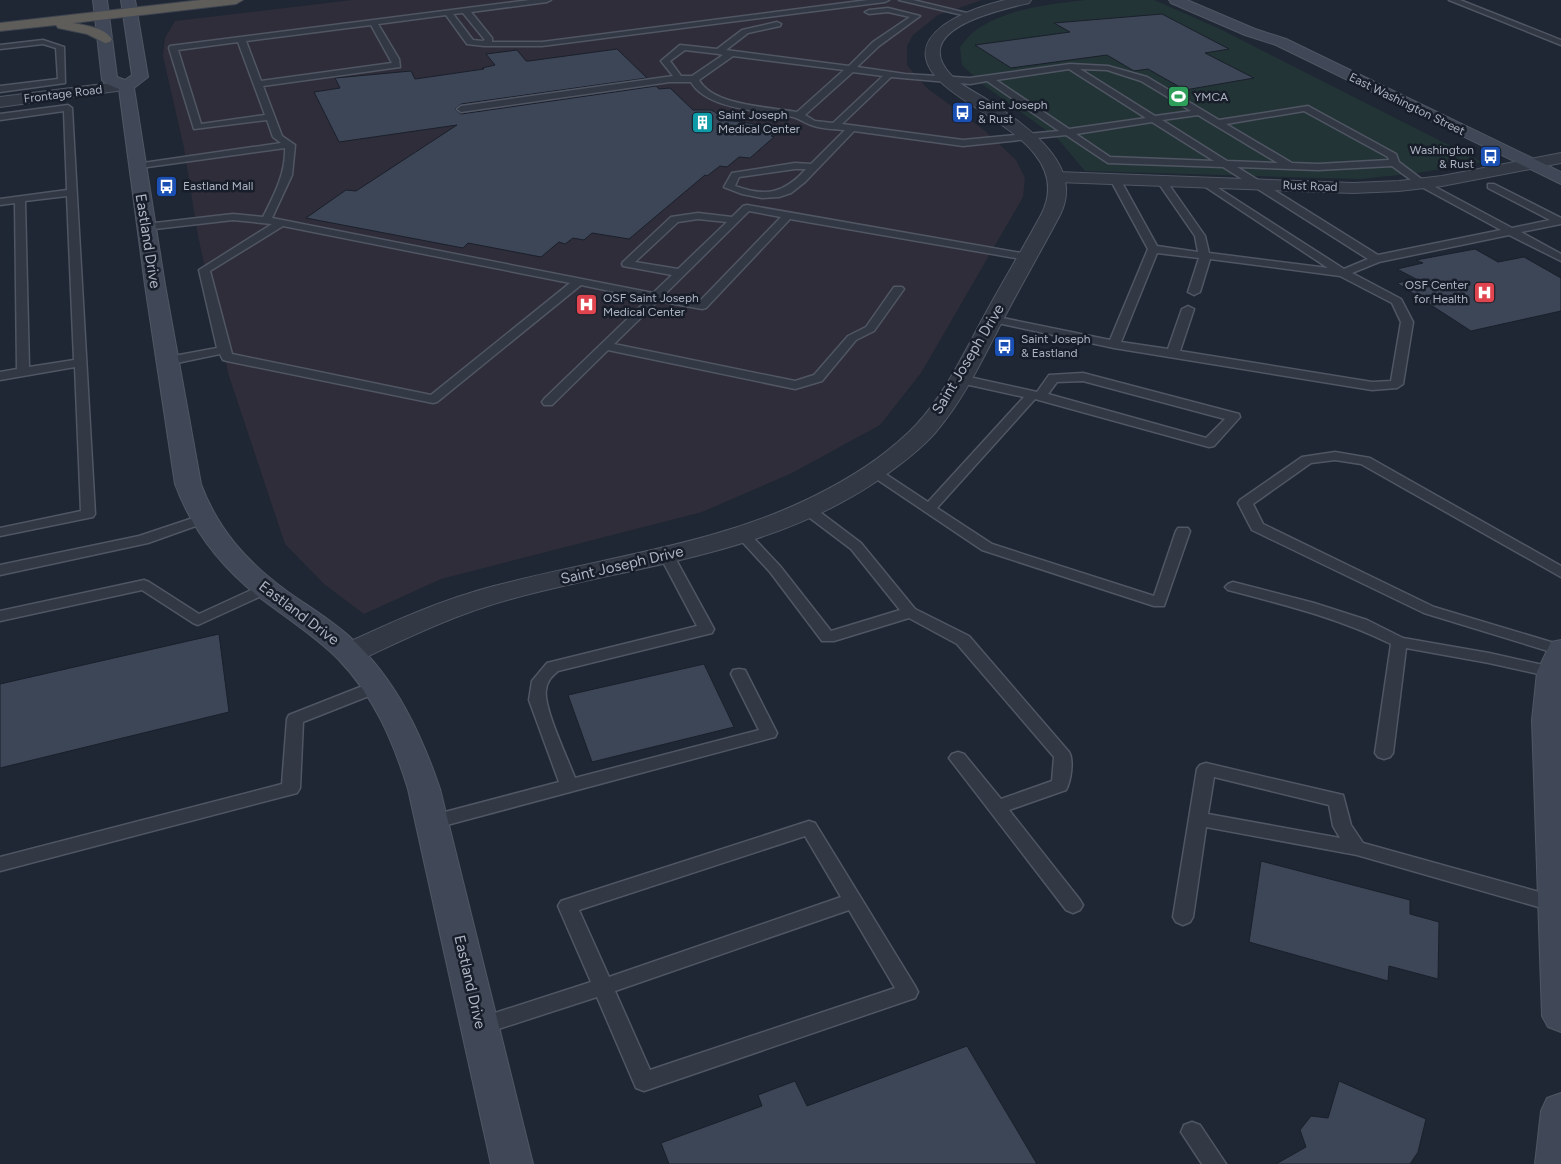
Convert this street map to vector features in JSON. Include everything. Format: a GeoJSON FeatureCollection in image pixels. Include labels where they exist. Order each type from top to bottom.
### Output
{"type":"FeatureCollection","features":[{"type":"Feature","properties":{"kind":"highway"},"geometry":{"type":"LineString","coordinates":[[0,14],[128,4],[203,4],[236,0]]}},
{"type":"Feature","properties":{"kind":"highway"},"geometry":{"type":"LineString","coordinates":[[133,32],[159,17],[203,4]]}},
{"type":"Feature","properties":{"kind":"highway"},"geometry":{"type":"LineString","coordinates":[[0,26],[42,22],[101,6]]}},
{"type":"Feature","properties":{"kind":"highway"},"geometry":{"type":"LineString","coordinates":[[42,22],[92,31],[105,40]]}},
{"type":"Feature","properties":{"kind":"main road","name":"East Washington Street"},"geometry":{"type":"LineString","coordinates":[[1176,0],[1250,32],[1281,42],[1561,179]]}},
{"type":"Feature","properties":{"kind":"main road","name":"East Washington Street"},"geometry":{"type":"LineString","coordinates":[[1208,0],[1267,30],[1281,42]]}},
{"type":"Feature","properties":{"kind":"main road"},"geometry":{"type":"LineString","coordinates":[[101,6],[110,80],[126,86],[140,77],[128,4]]}},
{"type":"Feature","properties":{"kind":"main road","name":"Eastland Drive"},"geometry":{"type":"LineString","coordinates":[[126,86],[136,167],[167,361],[188,484],[194,503],[202,519],[226,551],[265,588],[322,628],[350,653],[378,686],[402,727],[413,754],[432,822],[512,1164]]}},
{"type":"Feature","properties":{"kind":"main road"},"geometry":{"type":"LineString","coordinates":[[1558,657],[1547,720],[1561,1016]]}},
{"type":"Feature","properties":{"kind":"main road"},"geometry":{"type":"LineString","coordinates":[[1556,1164],[1561,1111]]}},
{"type":"Feature","properties":{"kind":"street","name":"Saint Joseph Drive"},"geometry":{"type":"LineString","coordinates":[[350,653],[417,622],[470,601],[505,591],[667,556],[785,519],[829,499],[873,472],[910,444],[926,428],[960,379],[1058,198],[1057,177],[1047,156],[1026,136],[947,80],[933,58],[937,39],[951,25],[971,15],[1024,0]]}},
{"type":"Feature","properties":{"kind":"street","name":"Frontage Road"},"geometry":{"type":"LineString","coordinates":[[0,102],[126,86]]}},
{"type":"Feature","properties":{"kind":"street","name":"Rust Road"},"geometry":{"type":"LineString","coordinates":[[1057,177],[1353,188],[1421,183],[1561,158]]}},
{"type":"Feature","properties":{"kind":"lane"},"geometry":{"type":"LineString","coordinates":[[270,117],[197,127],[174,48],[547,0]]}},
{"type":"Feature","properties":{"kind":"lane"},"geometry":{"type":"LineString","coordinates":[[447,12],[470,42],[484,44],[542,44],[885,0]]}},
{"type":"Feature","properties":{"kind":"lane"},"geometry":{"type":"LineString","coordinates":[[903,0],[971,15]]}},
{"type":"Feature","properties":{"kind":"lane"},"geometry":{"type":"LineString","coordinates":[[1453,0],[1561,42]]}},
{"type":"Feature","properties":{"kind":"lane"},"geometry":{"type":"LineString","coordinates":[[465,10],[489,40],[484,44]]}},
{"type":"Feature","properties":{"kind":"lane"},"geometry":{"type":"LineString","coordinates":[[802,10],[814,19]]}},
{"type":"Feature","properties":{"kind":"lane"},"geometry":{"type":"LineString","coordinates":[[799,115],[876,44],[916,16],[888,10],[860,13]]}},
{"type":"Feature","properties":{"kind":"lane"},"geometry":{"type":"LineString","coordinates":[[258,84],[397,65],[374,23]]}},
{"type":"Feature","properties":{"kind":"lane"},"geometry":{"type":"LineString","coordinates":[[720,52],[736,36],[748,29],[787,23]]}},
{"type":"Feature","properties":{"kind":"lane"},"geometry":{"type":"LineString","coordinates":[[241,39],[278,137],[290,145]]}},
{"type":"Feature","properties":{"kind":"lane"},"geometry":{"type":"LineString","coordinates":[[0,47],[43,42],[60,47],[62,82],[0,89]]}},
{"type":"Feature","properties":{"kind":"lane"},"geometry":{"type":"LineString","coordinates":[[678,79],[665,61],[683,47],[947,80],[970,81],[990,79],[1070,66],[1108,68],[1144,79],[1290,166]]}},
{"type":"Feature","properties":{"kind":"lane"},"geometry":{"type":"LineString","coordinates":[[461,109],[678,79],[694,79],[731,53]]}},
{"type":"Feature","properties":{"kind":"lane"},"geometry":{"type":"LineString","coordinates":[[1070,66],[1376,259]]}},
{"type":"Feature","properties":{"kind":"lane"},"geometry":{"type":"LineString","coordinates":[[836,126],[889,74]]}},
{"type":"Feature","properties":{"kind":"lane"},"geometry":{"type":"LineString","coordinates":[[694,79],[694,83],[706,94],[748,108],[799,115],[813,123],[964,143],[1068,132],[1199,112]]}},
{"type":"Feature","properties":{"kind":"lane"},"geometry":{"type":"LineString","coordinates":[[990,79],[1108,160],[1318,167],[1394,163],[1421,183],[1561,258]]}},
{"type":"Feature","properties":{"kind":"lane"},"geometry":{"type":"LineString","coordinates":[[0,117],[68,108],[88,514],[0,532]]}},
{"type":"Feature","properties":{"kind":"lane"},"geometry":{"type":"LineString","coordinates":[[1216,123],[1305,108],[1394,156],[1394,163]]}},
{"type":"Feature","properties":{"kind":"lane"},"geometry":{"type":"LineString","coordinates":[[813,168],[795,166],[735,175],[729,186],[741,192],[758,196],[781,193],[794,186],[813,168],[852,128]]}},
{"type":"Feature","properties":{"kind":"lane"},"geometry":{"type":"LineString","coordinates":[[136,167],[290,145]]}},
{"type":"Feature","properties":{"kind":"lane"},"geometry":{"type":"LineString","coordinates":[[266,220],[283,188],[291,155],[290,145]]}},
{"type":"Feature","properties":{"kind":"lane"},"geometry":{"type":"LineString","coordinates":[[1115,179],[1153,249]]}},
{"type":"Feature","properties":{"kind":"lane"},"geometry":{"type":"LineString","coordinates":[[1162,181],[1200,236],[1205,257],[1194,292]]}},
{"type":"Feature","properties":{"kind":"lane"},"geometry":{"type":"LineString","coordinates":[[993,319],[1114,344],[1372,386],[1397,384],[1406,322],[1397,301],[1343,273],[1204,182]]}},
{"type":"Feature","properties":{"kind":"lane"},"geometry":{"type":"LineString","coordinates":[[1491,186],[1561,222]]}},
{"type":"Feature","properties":{"kind":"lane"},"geometry":{"type":"LineString","coordinates":[[0,202],[72,192]]}},
{"type":"Feature","properties":{"kind":"lane"},"geometry":{"type":"LineString","coordinates":[[20,199],[23,372]]}},
{"type":"Feature","properties":{"kind":"lane"},"geometry":{"type":"LineString","coordinates":[[548,402],[747,208],[1027,257]]}},
{"type":"Feature","properties":{"kind":"lane"},"geometry":{"type":"LineString","coordinates":[[146,227],[234,217],[266,220],[702,306],[788,215]]}},
{"type":"Feature","properties":{"kind":"lane"},"geometry":{"type":"LineString","coordinates":[[680,273],[627,264],[675,219],[698,216],[735,220]]}},
{"type":"Feature","properties":{"kind":"lane"},"geometry":{"type":"LineString","coordinates":[[1153,249],[1343,273],[1376,259],[1561,222]]}},
{"type":"Feature","properties":{"kind":"lane"},"geometry":{"type":"LineString","coordinates":[[281,223],[204,270],[227,357],[434,399],[578,282]]}},
{"type":"Feature","properties":{"kind":"lane"},"geometry":{"type":"LineString","coordinates":[[1114,344],[1153,249]]}},
{"type":"Feature","properties":{"kind":"lane"},"geometry":{"type":"LineString","coordinates":[[605,346],[796,384],[818,378],[852,338],[870,329],[898,290]]}},
{"type":"Feature","properties":{"kind":"lane"},"geometry":{"type":"LineString","coordinates":[[1173,353],[1188,309]]}},
{"type":"Feature","properties":{"kind":"lane"},"geometry":{"type":"LineString","coordinates":[[167,361],[224,350]]}},
{"type":"Feature","properties":{"kind":"lane"},"geometry":{"type":"LineString","coordinates":[[0,376],[80,362]]}},
{"type":"Feature","properties":{"kind":"lane"},"geometry":{"type":"LineString","coordinates":[[929,509],[1036,396],[1053,378],[1084,377],[1234,417],[1209,443],[1036,396],[960,379]]}},
{"type":"Feature","properties":{"kind":"lane"},"geometry":{"type":"LineString","coordinates":[[1558,657],[1429,610],[1257,527],[1245,503],[1307,460],[1335,456],[1365,462],[1561,572]]}},
{"type":"Feature","properties":{"kind":"lane"},"geometry":{"type":"LineString","coordinates":[[873,472],[987,547],[1159,603],[1183,530]]}},
{"type":"Feature","properties":{"kind":"lane"},"geometry":{"type":"LineString","coordinates":[[807,508],[856,546],[910,612],[963,640],[1063,756],[1060,785],[997,807]]}},
{"type":"Feature","properties":{"kind":"lane"},"geometry":{"type":"LineString","coordinates":[[0,570],[143,540],[202,519]]}},
{"type":"Feature","properties":{"kind":"lane"},"geometry":{"type":"LineString","coordinates":[[742,534],[776,569],[828,637],[910,612]]}},
{"type":"Feature","properties":{"kind":"lane"},"geometry":{"type":"LineString","coordinates":[[569,786],[537,700],[536,689],[540,678],[553,667],[706,629],[667,556]]}},
{"type":"Feature","properties":{"kind":"lane"},"geometry":{"type":"LineString","coordinates":[[0,616],[144,585],[198,620],[265,588]]}},
{"type":"Feature","properties":{"kind":"lane"},"geometry":{"type":"LineString","coordinates":[[1232,587],[1309,606],[1362,624],[1399,642],[1488,658],[1558,657]]}},
{"type":"Feature","properties":{"kind":"lane"},"geometry":{"type":"LineString","coordinates":[[1384,753],[1399,642]]}},
{"type":"Feature","properties":{"kind":"lane"},"geometry":{"type":"LineString","coordinates":[[432,822],[769,733],[739,674]]}},
{"type":"Feature","properties":{"kind":"lane"},"geometry":{"type":"LineString","coordinates":[[0,864],[291,788],[295,719],[378,686]]}},
{"type":"Feature","properties":{"kind":"lane"},"geometry":{"type":"LineString","coordinates":[[958,758],[1073,905]]}},
{"type":"Feature","properties":{"kind":"lane"},"geometry":{"type":"LineString","coordinates":[[1183,917],[1206,769],[1337,800],[1342,826],[1357,848]]}},
{"type":"Feature","properties":{"kind":"lane"},"geometry":{"type":"LineString","coordinates":[[1198,820],[1357,848],[1556,904]]}},
{"type":"Feature","properties":{"kind":"lane"},"geometry":{"type":"LineString","coordinates":[[809,828],[908,992],[644,1081],[603,987],[568,906],[809,828]]}},
{"type":"Feature","properties":{"kind":"lane"},"geometry":{"type":"LineString","coordinates":[[480,1026],[603,987],[853,901]]}},
{"type":"Feature","properties":{"kind":"lane"},"geometry":{"type":"LineString","coordinates":[[1192,1132],[1215,1164]]}},
{"type":"Feature","properties":{"kind":"shaded area","name":"OSF Saint Joseph Medical Center"},"geometry":{"type":"Polygon","coordinates":[[[352,0],[982,0],[938,15],[913,35],[907,46],[907,65],[927,88],[984,130],[1016,160],[1025,178],[1023,197],[921,373],[880,425],[792,473],[702,512],[441,579],[364,614],[324,584],[285,544],[229,376],[198,236],[184,148],[163,56],[165,38],[175,21],[352,0]]]}},
{"type":"Feature","properties":{"kind":"shaded area","name":"YMCA"},"geometry":{"type":"Polygon","coordinates":[[[1085,0],[1154,0],[1218,28],[1482,162],[1418,173],[1360,179],[1085,171],[1058,139],[982,84],[962,65],[960,47],[976,30],[1014,12],[1085,0]]]}},
{"type":"Feature","properties":{"kind":"building"},"geometry":{"type":"Polygon","coordinates":[[[1162,14],[1229,49],[1205,53],[1254,78],[1185,90],[1148,69],[1134,71],[1107,55],[1011,68],[975,45],[1070,32],[1054,23],[1162,14]]]}},
{"type":"Feature","properties":{"kind":"building"},"geometry":{"type":"Polygon","coordinates":[[[617,49],[647,78],[461,104],[455,109],[461,114],[656,86],[659,89],[670,88],[693,110],[711,110],[722,119],[780,128],[771,136],[774,137],[750,158],[739,157],[727,167],[720,166],[707,176],[705,175],[629,239],[592,233],[584,240],[573,238],[565,244],[559,242],[541,257],[468,243],[463,248],[306,218],[346,190],[356,191],[457,125],[339,142],[314,92],[340,88],[335,78],[411,71],[415,79],[484,69],[482,68],[495,65],[486,54],[517,50],[526,61],[529,61],[617,49]]]}},
{"type":"Feature","properties":{"kind":"building","name":"OSF Center for Health"},"geometry":{"type":"Polygon","coordinates":[[[1475,249],[1498,262],[1524,257],[1561,278],[1561,311],[1471,331],[1397,283],[1416,279],[1397,269],[1423,263],[1416,260],[1475,249]]]}},
{"type":"Feature","properties":{"kind":"building"},"geometry":{"type":"Polygon","coordinates":[[[219,634],[229,712],[0,768],[0,684],[219,634]]]}},
{"type":"Feature","properties":{"kind":"building"},"geometry":{"type":"Polygon","coordinates":[[[704,664],[734,727],[592,762],[568,695],[704,664]]]}},
{"type":"Feature","properties":{"kind":"building"},"geometry":{"type":"Polygon","coordinates":[[[1261,861],[1410,900],[1410,914],[1439,922],[1438,979],[1389,966],[1388,981],[1249,942],[1261,861]]]}},
{"type":"Feature","properties":{"kind":"building"},"geometry":{"type":"Polygon","coordinates":[[[967,1046],[1037,1164],[669,1164],[661,1143],[762,1106],[758,1095],[795,1081],[807,1106],[967,1046]]]}},
{"type":"Feature","properties":{"kind":"building"},"geometry":{"type":"Polygon","coordinates":[[[1339,1081],[1426,1119],[1418,1152],[1410,1164],[1276,1164],[1306,1147],[1300,1130],[1311,1116],[1328,1118],[1339,1081]]]}},
{"type":"Feature","properties":{"kind":"place","name":"YMCA"},"geometry":{"type":"Point","coordinates":[1178,97]}},
{"type":"Feature","properties":{"kind":"place","name":"Saint Joseph & Rust"},"geometry":{"type":"Point","coordinates":[962,112]}},
{"type":"Feature","properties":{"kind":"place","name":"Saint Joseph Medical Center"},"geometry":{"type":"Point","coordinates":[702,122]}},
{"type":"Feature","properties":{"kind":"place","name":"Washington & Rust"},"geometry":{"type":"Point","coordinates":[1490,157]}},
{"type":"Feature","properties":{"kind":"place","name":"Eastland Mall"},"geometry":{"type":"Point","coordinates":[167,186]}},
{"type":"Feature","properties":{"kind":"place","name":"OSF Center for Health"},"geometry":{"type":"Point","coordinates":[1484,292]}},
{"type":"Feature","properties":{"kind":"place","name":"OSF Saint Joseph Medical Center"},"geometry":{"type":"Point","coordinates":[587,305]}},
{"type":"Feature","properties":{"kind":"place","name":"Saint Joseph & Eastland"},"geometry":{"type":"Point","coordinates":[1005,346]}}]}
